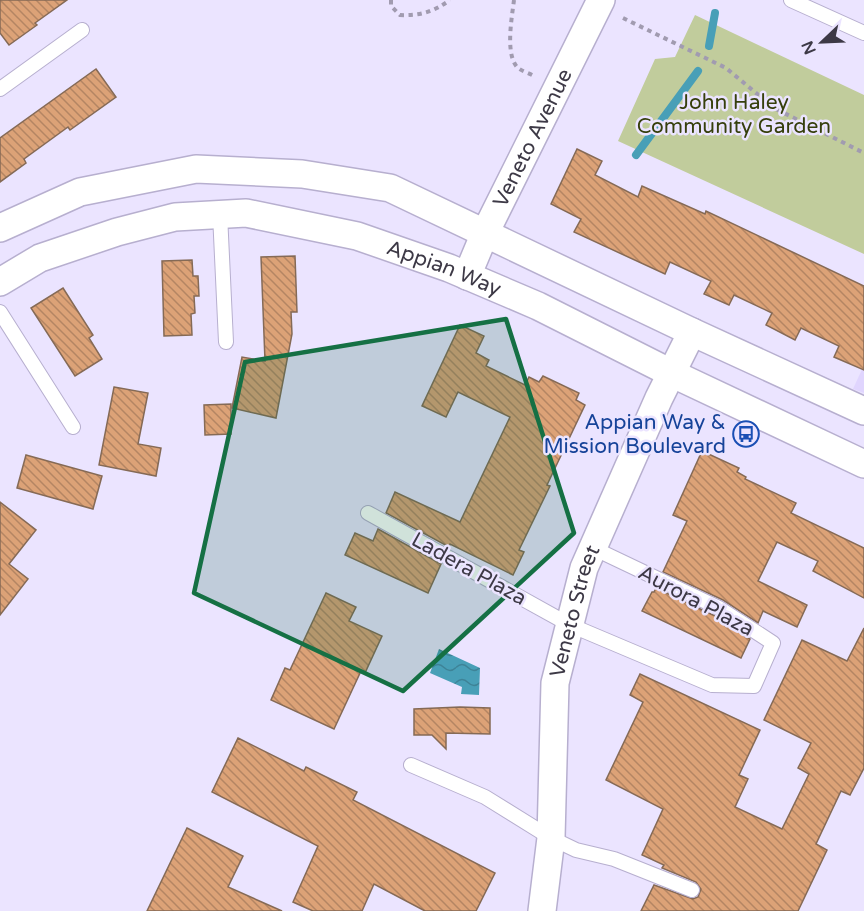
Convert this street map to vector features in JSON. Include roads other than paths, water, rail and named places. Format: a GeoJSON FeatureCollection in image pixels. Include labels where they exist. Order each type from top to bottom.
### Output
{"type":"FeatureCollection","features":[{"type":"Feature","properties":{"kind":"street","name":"Veneto Avenue"},"geometry":{"type":"LineString","coordinates":[[466,276],[599,3]]}},
{"type":"Feature","properties":{"kind":"street"},"geometry":{"type":"LineString","coordinates":[[0,228],[80,192],[196,170],[302,174],[390,188],[864,411]]}},
{"type":"Feature","properties":{"kind":"street","name":"Appian Way"},"geometry":{"type":"LineString","coordinates":[[0,282],[40,258],[117,232],[175,217],[246,213],[357,236],[466,276],[538,306],[671,373],[864,464]]}},
{"type":"Feature","properties":{"kind":"street","name":"Veneto Street"},"geometry":{"type":"LineString","coordinates":[[542,911],[551,838],[555,683],[584,568],[671,373],[692,332]]}},
{"type":"Feature","properties":{"kind":"lane"},"geometry":{"type":"LineString","coordinates":[[791,0],[864,33]]}},
{"type":"Feature","properties":{"kind":"lane"},"geometry":{"type":"LineString","coordinates":[[0,89],[82,30]]}},
{"type":"Feature","properties":{"kind":"lane"},"geometry":{"type":"LineString","coordinates":[[220,214],[226,342]]}},
{"type":"Feature","properties":{"kind":"lane"},"geometry":{"type":"LineString","coordinates":[[0,312],[73,427]]}},
{"type":"Feature","properties":{"kind":"lane","name":"Ladera Plaza"},"geometry":{"type":"LineString","coordinates":[[368,513],[570,625]]}},
{"type":"Feature","properties":{"kind":"lane","name":"Aurora Plaza"},"geometry":{"type":"LineString","coordinates":[[570,625],[712,685],[754,686],[773,643],[719,608],[593,548]]}},
{"type":"Feature","properties":{"kind":"lane"},"geometry":{"type":"LineString","coordinates":[[411,765],[485,797],[551,838],[576,850],[614,859],[692,890]]}},
{"type":"Feature","properties":{"kind":"water"},"geometry":{"type":"Polygon","coordinates":[[[439,649],[480,668],[479,695],[461,694],[462,687],[430,673],[439,649]]]}},
{"type":"Feature","properties":{"kind":"waterway"},"geometry":{"type":"LineString","coordinates":[[709,46],[715,13]]}},
{"type":"Feature","properties":{"kind":"waterway"},"geometry":{"type":"LineString","coordinates":[[636,155],[698,71]]}},
{"type":"Feature","properties":{"kind":"place","name":"Appian Way & Mission Boulevard"},"geometry":{"type":"Point","coordinates":[746,434]}},
{"type":"Feature","properties":{"kind":"park label","name":"John Haley Community Garden"},"geometry":{"type":"Point","coordinates":[734,114]}}]}
